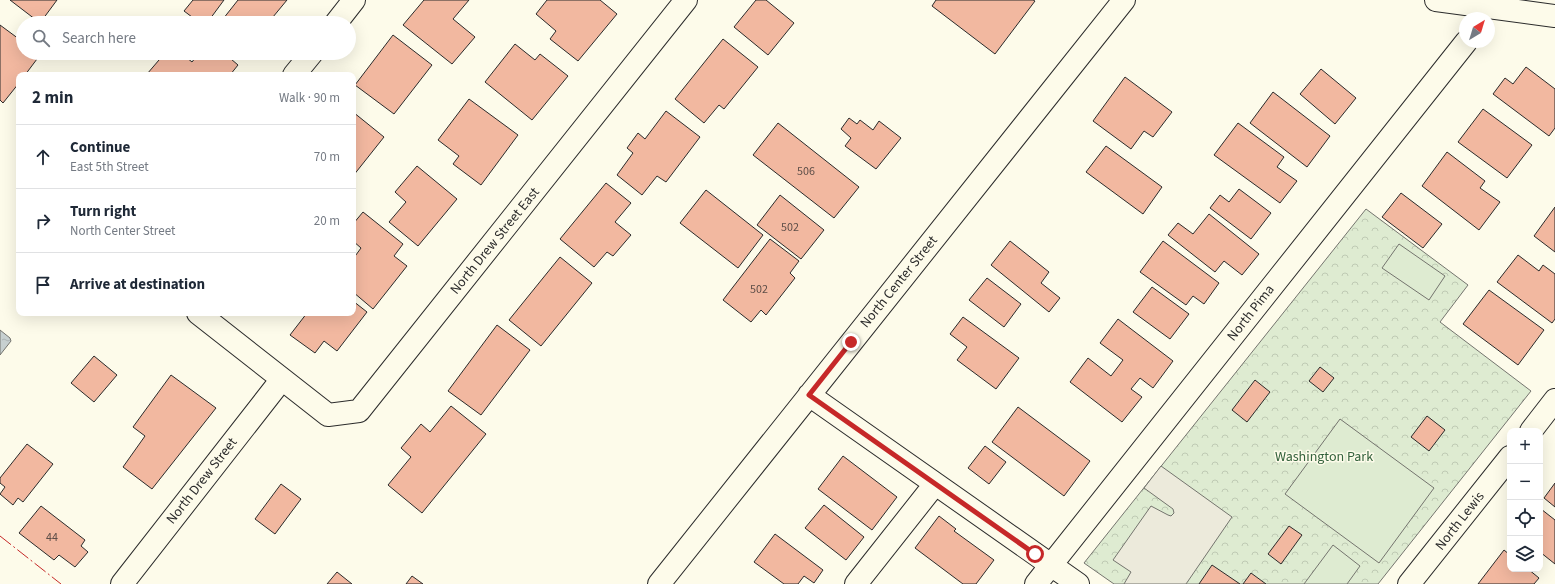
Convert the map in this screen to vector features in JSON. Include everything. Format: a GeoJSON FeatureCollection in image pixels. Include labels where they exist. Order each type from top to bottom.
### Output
{"type":"FeatureCollection","features":[{"type":"Feature","properties":{"kind":"street"},"geometry":{"type":"LineString","coordinates":[[341,16],[354,0]]}},
{"type":"Feature","properties":{"kind":"street","name":"North Drew Street East"},"geometry":{"type":"LineString","coordinates":[[202,316],[328,415],[359,411],[686,0]]}},
{"type":"Feature","properties":{"kind":"street","name":"North Center Street"},"geometry":{"type":"LineString","coordinates":[[659,584],[1124,0]]}},
{"type":"Feature","properties":{"kind":"street"},"geometry":{"type":"LineString","coordinates":[[1436,0],[1485,12]]}},
{"type":"Feature","properties":{"kind":"street"},"geometry":{"type":"LineString","coordinates":[[1495,13],[1555,16]]}},
{"type":"Feature","properties":{"kind":"street","name":"North Pima"},"geometry":{"type":"LineString","coordinates":[[1036,584],[1461,48]]}},
{"type":"Feature","properties":{"kind":"street"},"geometry":{"type":"LineString","coordinates":[[296,72],[306,60]]}},
{"type":"Feature","properties":{"kind":"street","name":"North Drew Street"},"geometry":{"type":"LineString","coordinates":[[122,584],[282,378]]}},
{"type":"Feature","properties":{"kind":"street"},"geometry":{"type":"LineString","coordinates":[[809,395],[1078,584]]}},
{"type":"Feature","properties":{"kind":"street"},"geometry":{"type":"LineString","coordinates":[[1533,428],[1555,400]]}},
{"type":"Feature","properties":{"kind":"street","name":"North Lewis"},"geometry":{"type":"LineString","coordinates":[[1409,584],[1507,461]]}},
{"type":"Feature","properties":{"kind":"street"},"geometry":{"type":"LineString","coordinates":[[856,584],[935,484]]}},
{"type":"Feature","properties":{"kind":"green space","name":"Washington Park"},"geometry":{"type":"Polygon","coordinates":[[[1366,209],[1468,285],[1440,322],[1531,391],[1378,584],[1114,584],[1084,563],[1366,209]]]}},
{"type":"Feature","properties":{"kind":"green space"},"geometry":{"type":"Polygon","coordinates":[[[1399,244],[1445,276],[1429,300],[1382,268],[1399,244]]]}},
{"type":"Feature","properties":{"kind":"green space"},"geometry":{"type":"Polygon","coordinates":[[[1340,419],[1434,488],[1379,563],[1285,494],[1340,419]]]}},
{"type":"Feature","properties":{"kind":"green space"},"geometry":{"type":"Polygon","coordinates":[[[1333,545],[1360,566],[1347,584],[1304,584],[1333,545]]]}},
{"type":"Feature","properties":{"kind":"shaded area"},"geometry":{"type":"Polygon","coordinates":[[[1161,466],[1232,517],[1186,584],[1124,584],[1131,572],[1113,560],[1151,506],[1171,516],[1174,513],[1173,509],[1144,488],[1161,466]]]}},
{"type":"Feature","properties":{"kind":"water"},"geometry":{"type":"Polygon","coordinates":[[[0,330],[10,338],[11,341],[0,355],[0,330]]]}},
{"type":"Feature","properties":{"kind":"building"},"geometry":{"type":"Polygon","coordinates":[[[10,0],[57,0],[45,16],[31,16],[10,0]]]}},
{"type":"Feature","properties":{"kind":"building"},"geometry":{"type":"Polygon","coordinates":[[[193,0],[224,0],[212,16],[191,16],[184,11],[193,0]]]}},
{"type":"Feature","properties":{"kind":"building"},"geometry":{"type":"Polygon","coordinates":[[[238,0],[287,0],[274,16],[225,16],[238,0]]]}},
{"type":"Feature","properties":{"kind":"building"},"geometry":{"type":"Polygon","coordinates":[[[424,0],[469,0],[453,19],[475,37],[452,64],[403,25],[424,0]]]}},
{"type":"Feature","properties":{"kind":"building"},"geometry":{"type":"Polygon","coordinates":[[[547,0],[600,0],[617,14],[578,61],[550,39],[556,31],[536,14],[547,0]]]}},
{"type":"Feature","properties":{"kind":"building"},"geometry":{"type":"Polygon","coordinates":[[[756,0],[766,0],[794,23],[768,55],[734,27],[756,0]]]}},
{"type":"Feature","properties":{"kind":"building"},"geometry":{"type":"Polygon","coordinates":[[[936,0],[1035,1],[995,54],[932,6],[936,0]]]}},
{"type":"Feature","properties":{"kind":"building"},"geometry":{"type":"Polygon","coordinates":[[[0,25],[16,37],[16,60],[36,60],[27,72],[16,72],[16,87],[3,103],[0,100],[0,25]]]}},
{"type":"Feature","properties":{"kind":"building"},"geometry":{"type":"Polygon","coordinates":[[[393,35],[432,65],[394,114],[356,86],[356,84],[393,35]]]}},
{"type":"Feature","properties":{"kind":"building"},"geometry":{"type":"Polygon","coordinates":[[[723,39],[758,67],[724,109],[719,105],[704,123],[675,99],[723,39]]]}},
{"type":"Feature","properties":{"kind":"building"},"geometry":{"type":"Polygon","coordinates":[[[515,44],[535,60],[540,54],[568,76],[532,120],[485,82],[515,44]]]}},
{"type":"Feature","properties":{"kind":"building"},"geometry":{"type":"Polygon","coordinates":[[[159,60],[190,60],[192,62],[194,60],[232,60],[238,65],[232,72],[149,72],[159,60]]]}},
{"type":"Feature","properties":{"kind":"building"},"geometry":{"type":"Polygon","coordinates":[[[1526,67],[1555,89],[1555,128],[1549,136],[1493,94],[1505,78],[1513,84],[1526,67]]]}},
{"type":"Feature","properties":{"kind":"building"},"geometry":{"type":"Polygon","coordinates":[[[1321,69],[1356,98],[1335,124],[1300,94],[1321,69]]]}},
{"type":"Feature","properties":{"kind":"building"},"geometry":{"type":"Polygon","coordinates":[[[1125,77],[1172,112],[1153,137],[1144,131],[1131,149],[1093,121],[1125,77]]]}},
{"type":"Feature","properties":{"kind":"building"},"geometry":{"type":"Polygon","coordinates":[[[1273,92],[1330,136],[1307,167],[1250,123],[1273,92]]]}},
{"type":"Feature","properties":{"kind":"building"},"geometry":{"type":"Polygon","coordinates":[[[469,99],[518,135],[481,185],[453,164],[459,156],[438,140],[469,99]]]}},
{"type":"Feature","properties":{"kind":"building"},"geometry":{"type":"Polygon","coordinates":[[[1483,109],[1532,145],[1507,178],[1458,142],[1483,109]]]}},
{"type":"Feature","properties":{"kind":"building"},"geometry":{"type":"Polygon","coordinates":[[[666,111],[700,137],[666,182],[657,176],[642,195],[617,175],[633,153],[627,148],[638,133],[645,139],[666,111]]]}},
{"type":"Feature","properties":{"kind":"building"},"geometry":{"type":"Polygon","coordinates":[[[356,114],[384,137],[356,172],[356,114]]]}},
{"type":"Feature","properties":{"kind":"building"},"geometry":{"type":"Polygon","coordinates":[[[849,118],[857,124],[860,120],[873,130],[879,121],[901,138],[876,169],[845,146],[851,138],[841,129],[849,118]]]}},
{"type":"Feature","properties":{"kind":"building"},"geometry":{"type":"Polygon","coordinates":[[[778,123],[859,187],[834,218],[753,155],[778,123]]]}},
{"type":"Feature","properties":{"kind":"building"},"geometry":{"type":"Polygon","coordinates":[[[1238,123],[1284,157],[1277,167],[1297,181],[1280,203],[1214,155],[1238,123]]]}},
{"type":"Feature","properties":{"kind":"building"},"geometry":{"type":"Polygon","coordinates":[[[1106,146],[1162,187],[1143,214],[1086,172],[1106,146]]]}},
{"type":"Feature","properties":{"kind":"building"},"geometry":{"type":"Polygon","coordinates":[[[1447,152],[1485,181],[1480,188],[1500,202],[1479,230],[1422,186],[1447,152]]]}},
{"type":"Feature","properties":{"kind":"building"},"geometry":{"type":"Polygon","coordinates":[[[417,166],[457,199],[418,246],[389,222],[406,202],[395,192],[417,166]]]}},
{"type":"Feature","properties":{"kind":"building"},"geometry":{"type":"Polygon","coordinates":[[[606,183],[631,203],[615,222],[631,235],[613,256],[607,252],[594,267],[560,239],[606,183]]]}},
{"type":"Feature","properties":{"kind":"building"},"geometry":{"type":"Polygon","coordinates":[[[1239,189],[1271,213],[1251,239],[1210,208],[1220,195],[1229,202],[1239,189]]]}},
{"type":"Feature","properties":{"kind":"building"},"geometry":{"type":"Polygon","coordinates":[[[706,190],[763,235],[738,268],[680,223],[706,190]]]}},
{"type":"Feature","properties":{"kind":"building"},"geometry":{"type":"Polygon","coordinates":[[[1401,193],[1442,224],[1423,248],[1382,217],[1401,193]]]}},
{"type":"Feature","properties":{"kind":"building"},"geometry":{"type":"Polygon","coordinates":[[[780,195],[824,230],[801,259],[757,225],[780,195]]]}},
{"type":"Feature","properties":{"kind":"building"},"geometry":{"type":"Polygon","coordinates":[[[1555,207],[1555,252],[1534,236],[1555,207]]]}},
{"type":"Feature","properties":{"kind":"building"},"geometry":{"type":"Polygon","coordinates":[[[363,212],[403,244],[394,256],[407,266],[373,309],[356,295],[356,255],[361,248],[356,244],[356,220],[363,212]]]}},
{"type":"Feature","properties":{"kind":"building"},"geometry":{"type":"Polygon","coordinates":[[[1209,214],[1259,254],[1242,275],[1224,261],[1215,272],[1168,235],[1178,223],[1193,234],[1209,214]]]}},
{"type":"Feature","properties":{"kind":"building"},"geometry":{"type":"Polygon","coordinates":[[[770,239],[799,261],[790,273],[795,278],[766,315],[761,310],[751,322],[723,300],[770,239]]]}},
{"type":"Feature","properties":{"kind":"building"},"geometry":{"type":"Polygon","coordinates":[[[1010,241],[1049,272],[1041,283],[1060,298],[1049,312],[991,265],[1010,241]]]}},
{"type":"Feature","properties":{"kind":"building"},"geometry":{"type":"Polygon","coordinates":[[[1163,241],[1219,283],[1204,304],[1193,296],[1186,305],[1140,272],[1163,241]]]}},
{"type":"Feature","properties":{"kind":"building"},"geometry":{"type":"Polygon","coordinates":[[[1518,255],[1539,271],[1543,265],[1555,274],[1555,319],[1552,323],[1497,282],[1518,255]]]}},
{"type":"Feature","properties":{"kind":"building"},"geometry":{"type":"Polygon","coordinates":[[[560,257],[592,283],[541,346],[509,320],[560,257]]]}},
{"type":"Feature","properties":{"kind":"building"},"geometry":{"type":"Polygon","coordinates":[[[987,278],[1021,304],[1004,327],[969,300],[987,278]]]}},
{"type":"Feature","properties":{"kind":"building"},"geometry":{"type":"Polygon","coordinates":[[[1152,287],[1189,314],[1170,339],[1133,312],[1152,287]]]}},
{"type":"Feature","properties":{"kind":"building"},"geometry":{"type":"Polygon","coordinates":[[[1489,290],[1544,330],[1518,365],[1463,324],[1489,290]]]}},
{"type":"Feature","properties":{"kind":"building"},"geometry":{"type":"Polygon","coordinates":[[[356,303],[367,312],[337,351],[324,341],[315,353],[290,335],[305,316],[356,316],[356,303]]]}},
{"type":"Feature","properties":{"kind":"building"},"geometry":{"type":"Polygon","coordinates":[[[963,317],[1019,358],[996,389],[957,360],[967,347],[950,334],[963,317]]]}},
{"type":"Feature","properties":{"kind":"building"},"geometry":{"type":"Polygon","coordinates":[[[1118,319],[1173,361],[1153,388],[1140,378],[1131,389],[1142,397],[1122,422],[1070,382],[1088,358],[1111,376],[1123,360],[1100,343],[1118,319]]]}},
{"type":"Feature","properties":{"kind":"building"},"geometry":{"type":"Polygon","coordinates":[[[497,325],[530,350],[481,415],[448,391],[497,325]]]}},
{"type":"Feature","properties":{"kind":"building"},"geometry":{"type":"Polygon","coordinates":[[[94,356],[117,375],[94,402],[71,383],[94,356]]]}},
{"type":"Feature","properties":{"kind":"building"},"geometry":{"type":"Polygon","coordinates":[[[1320,367],[1334,378],[1323,392],[1309,381],[1320,367]]]}},
{"type":"Feature","properties":{"kind":"building"},"geometry":{"type":"Polygon","coordinates":[[[171,375],[216,408],[152,489],[123,467],[145,436],[133,427],[171,375]]]}},
{"type":"Feature","properties":{"kind":"building"},"geometry":{"type":"Polygon","coordinates":[[[1255,380],[1270,392],[1247,422],[1232,410],[1255,380]]]}},
{"type":"Feature","properties":{"kind":"building"},"geometry":{"type":"Polygon","coordinates":[[[451,406],[486,434],[422,513],[388,485],[411,457],[401,448],[421,424],[430,432],[451,406]]]}},
{"type":"Feature","properties":{"kind":"building"},"geometry":{"type":"Polygon","coordinates":[[[1018,407],[1090,461],[1064,496],[992,442],[1018,407]]]}},
{"type":"Feature","properties":{"kind":"building"},"geometry":{"type":"Polygon","coordinates":[[[1427,416],[1445,430],[1429,451],[1411,437],[1427,416]]]}},
{"type":"Feature","properties":{"kind":"building"},"geometry":{"type":"Polygon","coordinates":[[[27,444],[53,464],[23,502],[18,498],[13,505],[0,494],[5,487],[0,483],[0,478],[27,444]]]}},
{"type":"Feature","properties":{"kind":"building"},"geometry":{"type":"Polygon","coordinates":[[[985,446],[1006,462],[989,484],[968,468],[985,446]]]}},
{"type":"Feature","properties":{"kind":"building"},"geometry":{"type":"Polygon","coordinates":[[[843,456],[897,497],[872,530],[818,489],[843,456]]]}},
{"type":"Feature","properties":{"kind":"building"},"geometry":{"type":"Polygon","coordinates":[[[1555,483],[1555,507],[1544,498],[1555,483]]]}},
{"type":"Feature","properties":{"kind":"building"},"geometry":{"type":"Polygon","coordinates":[[[281,484],[301,499],[275,534],[255,519],[281,484]]]}},
{"type":"Feature","properties":{"kind":"building"},"geometry":{"type":"Polygon","coordinates":[[[824,505],[864,537],[846,560],[805,528],[824,505]]]}},
{"type":"Feature","properties":{"kind":"building"},"geometry":{"type":"Polygon","coordinates":[[[41,506],[85,540],[81,546],[88,552],[75,567],[59,555],[54,560],[19,533],[41,506]]]}},
{"type":"Feature","properties":{"kind":"building"},"geometry":{"type":"Polygon","coordinates":[[[1543,511],[1555,520],[1555,564],[1543,554],[1543,511]]]}},
{"type":"Feature","properties":{"kind":"building"},"geometry":{"type":"Polygon","coordinates":[[[939,516],[956,529],[954,531],[994,560],[976,584],[963,584],[915,548],[939,516]]]}},
{"type":"Feature","properties":{"kind":"building"},"geometry":{"type":"Polygon","coordinates":[[[1289,526],[1302,535],[1281,564],[1268,554],[1289,526]]]}},
{"type":"Feature","properties":{"kind":"building"},"geometry":{"type":"Polygon","coordinates":[[[775,534],[823,570],[814,583],[804,576],[798,584],[784,584],[754,562],[775,534]]]}},
{"type":"Feature","properties":{"kind":"building"},"geometry":{"type":"Polygon","coordinates":[[[1504,550],[1507,552],[1507,572],[1532,572],[1539,578],[1534,584],[1478,584],[1504,550]]]}},
{"type":"Feature","properties":{"kind":"building"},"geometry":{"type":"Polygon","coordinates":[[[1212,565],[1240,584],[1199,584],[1212,565]]]}},
{"type":"Feature","properties":{"kind":"building"},"geometry":{"type":"Polygon","coordinates":[[[337,572],[352,584],[327,584],[337,572]]]}},
{"type":"Feature","properties":{"kind":"building"},"geometry":{"type":"Polygon","coordinates":[[[1251,573],[1266,584],[1243,584],[1251,573]]]}},
{"type":"Feature","properties":{"kind":"building"},"geometry":{"type":"Polygon","coordinates":[[[412,576],[423,584],[406,584],[412,576]]]}},
{"type":"Feature","properties":{"kind":"power"},"geometry":{"type":"LineString","coordinates":[[0,536],[61,584]]}},
{"type":"Feature","properties":{"kind":"route"},"geometry":{"type":"LineString","coordinates":[[851,342],[809,395],[1035,554]]}}]}
